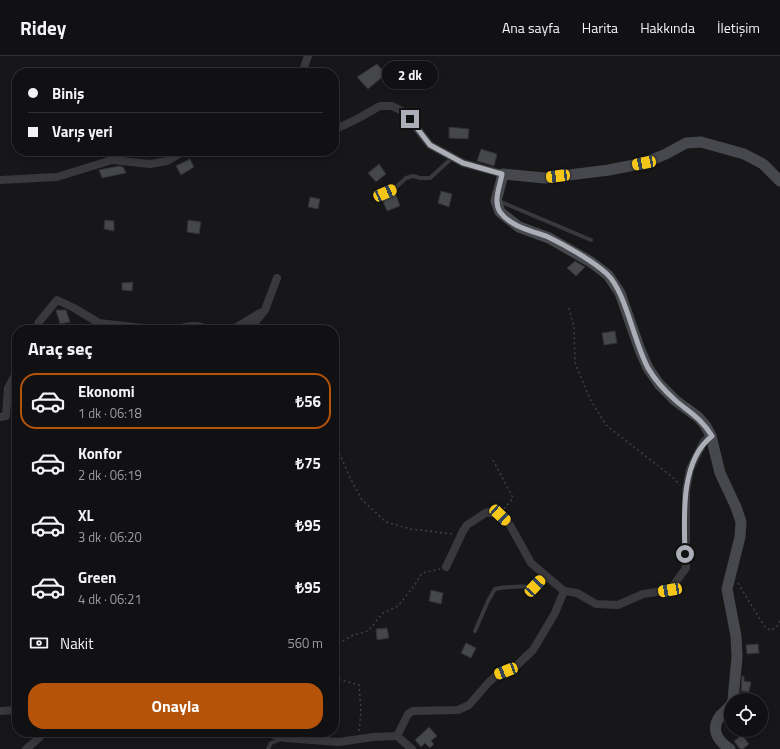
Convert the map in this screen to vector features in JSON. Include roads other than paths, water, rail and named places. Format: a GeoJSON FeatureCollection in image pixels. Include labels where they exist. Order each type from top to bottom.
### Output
{"type":"FeatureCollection","features":[{"type":"Feature","properties":{"kind":"street"},"geometry":{"type":"LineString","coordinates":[[304,68],[308,56]]}},
{"type":"Feature","properties":{"kind":"street"},"geometry":{"type":"LineString","coordinates":[[339,127],[380,106],[392,106],[404,112],[430,145],[463,163],[502,174],[545,178],[609,170],[644,163],[666,154],[686,143],[701,142],[744,154],[763,164],[780,181]]}},
{"type":"Feature","properties":{"kind":"street"},"geometry":{"type":"LineString","coordinates":[[0,180],[57,177],[112,160],[150,164],[167,161],[176,156]]}},
{"type":"Feature","properties":{"kind":"street"},"geometry":{"type":"LineString","coordinates":[[502,174],[496,200],[500,212],[519,227],[549,238],[591,262],[608,275],[620,294],[648,368],[659,384],[676,401],[698,417],[712,436],[720,473],[736,507],[741,522],[740,537],[728,589],[736,636],[737,657],[734,693]]}},
{"type":"Feature","properties":{"kind":"street"},"geometry":{"type":"LineString","coordinates":[[252,325],[265,310],[277,278]]}},
{"type":"Feature","properties":{"kind":"street"},"geometry":{"type":"LineString","coordinates":[[38,325],[57,300],[99,323],[116,325]]}},
{"type":"Feature","properties":{"kind":"street"},"geometry":{"type":"LineString","coordinates":[[240,325],[265,310]]}},
{"type":"Feature","properties":{"kind":"street"},"geometry":{"type":"LineString","coordinates":[[0,417],[6,416],[8,388],[12,380]]}},
{"type":"Feature","properties":{"kind":"street"},"geometry":{"type":"LineString","coordinates":[[446,567],[467,525],[487,512],[500,515],[510,524],[531,562],[564,591],[577,593],[596,604],[618,605],[643,594],[670,590],[686,568],[686,491],[690,469],[704,442],[712,436]]}},
{"type":"Feature","properties":{"kind":"street"},"geometry":{"type":"LineString","coordinates":[[398,736],[408,714],[413,712],[458,710],[470,705],[489,682],[498,674],[514,668],[533,650],[555,613],[564,591]]}},
{"type":"Feature","properties":{"kind":"street"},"geometry":{"type":"LineString","coordinates":[[0,711],[12,710]]}},
{"type":"Feature","properties":{"kind":"street"},"geometry":{"type":"LineString","coordinates":[[724,713],[715,725],[716,733],[721,743],[730,749]]}},
{"type":"Feature","properties":{"kind":"street"},"geometry":{"type":"LineString","coordinates":[[281,737],[338,745],[358,739],[398,736],[412,749]]}},
{"type":"Feature","properties":{"kind":"street"},"geometry":{"type":"LineString","coordinates":[[26,749],[40,737]]}},
{"type":"Feature","properties":{"kind":"lane"},"geometry":{"type":"LineString","coordinates":[[376,197],[394,190],[406,178],[413,176],[430,178],[452,157]]}},
{"type":"Feature","properties":{"kind":"lane"},"geometry":{"type":"LineString","coordinates":[[496,200],[591,240]]}},
{"type":"Feature","properties":{"kind":"lane"},"geometry":{"type":"LineString","coordinates":[[475,631],[495,589],[507,586],[522,588],[535,586],[545,575]]}},
{"type":"Feature","properties":{"kind":"lane"},"geometry":{"type":"LineString","coordinates":[[268,749],[271,743],[284,738]]}}]}
